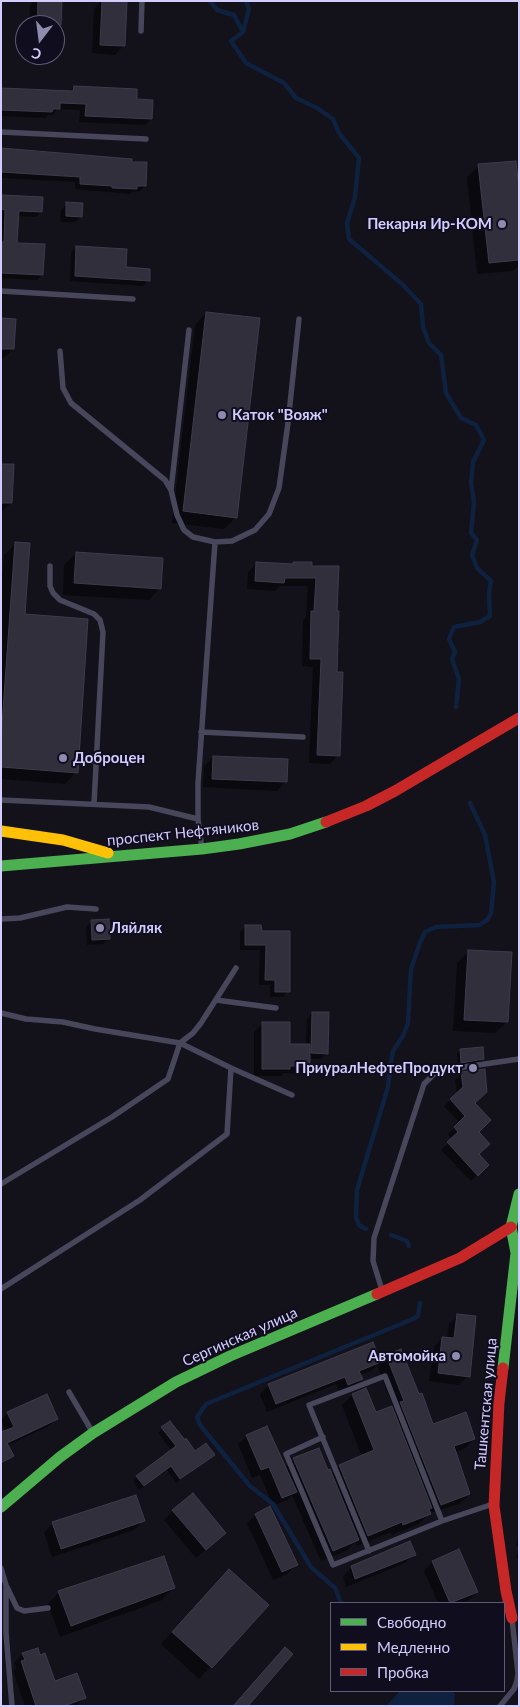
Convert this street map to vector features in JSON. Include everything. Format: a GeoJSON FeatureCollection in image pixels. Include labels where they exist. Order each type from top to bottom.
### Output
{"type":"FeatureCollection","features":[{"type":"Feature","properties":{"kind":"main road"},"geometry":{"type":"LineString","coordinates":[[516,719],[519,732]]}},
{"type":"Feature","properties":{"kind":"main road","name":"проспект Нефтяников"},"geometry":{"type":"LineString","coordinates":[[1,866],[202,849],[290,834],[345,815],[395,791],[516,719]]}},
{"type":"Feature","properties":{"kind":"main road"},"geometry":{"type":"LineString","coordinates":[[1,831],[62,840],[117,856]]}},
{"type":"Feature","properties":{"kind":"main road","name":"Ташкентская улица"},"geometry":{"type":"LineString","coordinates":[[512,1618],[506,1591],[494,1504],[499,1403],[515,1269],[515,1226],[519,1194]]}},
{"type":"Feature","properties":{"kind":"main road","name":"Сергинская улица"},"geometry":{"type":"LineString","coordinates":[[1,1507],[93,1433],[176,1382],[230,1356],[460,1258],[515,1226]]}},
{"type":"Feature","properties":{"kind":"lane"},"geometry":{"type":"LineString","coordinates":[[141,31],[142,1]]}},
{"type":"Feature","properties":{"kind":"lane"},"geometry":{"type":"LineString","coordinates":[[1,132],[146,139]]}},
{"type":"Feature","properties":{"kind":"lane"},"geometry":{"type":"LineString","coordinates":[[1,291],[134,300]]}},
{"type":"Feature","properties":{"kind":"lane"},"geometry":{"type":"LineString","coordinates":[[60,351],[63,388],[71,403],[165,480],[171,490],[177,515],[184,530],[192,538],[215,542],[232,541],[256,530],[269,514],[279,488],[288,423],[298,319]]}},
{"type":"Feature","properties":{"kind":"lane"},"geometry":{"type":"LineString","coordinates":[[171,490],[189,330]]}},
{"type":"Feature","properties":{"kind":"lane"},"geometry":{"type":"LineString","coordinates":[[202,849],[198,819],[201,732],[215,542]]}},
{"type":"Feature","properties":{"kind":"lane"},"geometry":{"type":"LineString","coordinates":[[50,566],[50,586],[53,593],[60,600],[94,614],[100,620],[103,632],[94,804]]}},
{"type":"Feature","properties":{"kind":"lane"},"geometry":{"type":"LineString","coordinates":[[201,732],[303,737]]}},
{"type":"Feature","properties":{"kind":"lane"},"geometry":{"type":"LineString","coordinates":[[1,800],[149,807],[198,819]]}},
{"type":"Feature","properties":{"kind":"lane"},"geometry":{"type":"LineString","coordinates":[[1,920],[20,918],[66,907],[96,909]]}},
{"type":"Feature","properties":{"kind":"lane"},"geometry":{"type":"LineString","coordinates":[[1,1184],[106,1120],[168,1079],[180,1043],[193,1033],[236,968]]}},
{"type":"Feature","properties":{"kind":"lane"},"geometry":{"type":"LineString","coordinates":[[216,1000],[276,1008]]}},
{"type":"Feature","properties":{"kind":"lane"},"geometry":{"type":"LineString","coordinates":[[1,1013],[26,1019],[63,1022],[180,1043],[292,1095]]}},
{"type":"Feature","properties":{"kind":"lane"},"geometry":{"type":"LineString","coordinates":[[383,1292],[373,1261],[374,1238],[424,1084],[437,1071],[519,1059]]}},
{"type":"Feature","properties":{"kind":"lane"},"geometry":{"type":"LineString","coordinates":[[1,1289],[140,1200],[227,1134],[231,1068]]}},
{"type":"Feature","properties":{"kind":"lane"},"geometry":{"type":"LineString","coordinates":[[369,1551],[309,1405],[385,1376],[442,1522]]}},
{"type":"Feature","properties":{"kind":"lane"},"geometry":{"type":"LineString","coordinates":[[69,1392],[93,1433]]}},
{"type":"Feature","properties":{"kind":"lane"},"geometry":{"type":"LineString","coordinates":[[323,1437],[286,1454],[333,1565],[442,1522],[494,1504]]}},
{"type":"Feature","properties":{"kind":"lane"},"geometry":{"type":"LineString","coordinates":[[1,1568],[6,1585],[17,1608],[24,1611],[48,1608]]}},
{"type":"Feature","properties":{"kind":"lane"},"geometry":{"type":"LineString","coordinates":[[6,1585],[6,1633],[12,1706]]}},
{"type":"Feature","properties":{"kind":"lane"},"geometry":{"type":"LineString","coordinates":[[512,1618],[519,1630]]}},
{"type":"Feature","properties":{"kind":"lane"},"geometry":{"type":"LineString","coordinates":[[512,1618],[518,1673],[514,1689]]}},
{"type":"Feature","properties":{"kind":"lane"},"geometry":{"type":"LineString","coordinates":[[500,1706],[519,1682]]}},
{"type":"Feature","properties":{"kind":"water"},"geometry":{"type":"Polygon","coordinates":[[[399,1692],[453,1692],[455,1694],[454,1706],[388,1706],[399,1692]]]}},
{"type":"Feature","properties":{"kind":"building"},"geometry":{"type":"Polygon","coordinates":[[[38,1],[62,1],[61,15],[37,15],[38,1]]]}},
{"type":"Feature","properties":{"kind":"building"},"geometry":{"type":"Polygon","coordinates":[[[102,1],[127,1],[125,46],[100,45],[102,1]]]}},
{"type":"Feature","properties":{"kind":"building"},"geometry":{"type":"Polygon","coordinates":[[[74,86],[137,89],[137,99],[153,100],[152,119],[85,116],[86,104],[60,103],[60,109],[53,109],[52,112],[1,110],[1,88],[73,91],[74,86]]]}},
{"type":"Feature","properties":{"kind":"building"},"geometry":{"type":"Polygon","coordinates":[[[1,148],[132,159],[132,162],[147,162],[146,186],[137,186],[137,189],[112,188],[112,186],[80,184],[80,177],[1,172],[1,148]]]}},
{"type":"Feature","properties":{"kind":"building","name":"Пекарня Ир-КОМ"},"geometry":{"type":"Polygon","coordinates":[[[516,161],[519,188],[519,260],[489,263],[478,164],[516,161]]]}},
{"type":"Feature","properties":{"kind":"building"},"geometry":{"type":"Polygon","coordinates":[[[1,195],[43,197],[42,212],[19,211],[17,243],[45,244],[43,275],[1,273],[1,242],[4,242],[5,210],[1,209],[1,195]]]}},
{"type":"Feature","properties":{"kind":"building"},"geometry":{"type":"Polygon","coordinates":[[[66,202],[83,203],[82,217],[66,216],[66,202]]]}},
{"type":"Feature","properties":{"kind":"building"},"geometry":{"type":"Polygon","coordinates":[[[76,246],[127,249],[126,267],[150,269],[150,281],[75,276],[76,246]]]}},
{"type":"Feature","properties":{"kind":"building","name":"Каток \"Вояж\""},"geometry":{"type":"Polygon","coordinates":[[[206,312],[260,318],[237,518],[183,511],[206,312]]]}},
{"type":"Feature","properties":{"kind":"building"},"geometry":{"type":"Polygon","coordinates":[[[1,318],[16,319],[14,349],[1,349],[1,318]]]}},
{"type":"Feature","properties":{"kind":"building"},"geometry":{"type":"Polygon","coordinates":[[[1,464],[14,464],[12,503],[1,503],[1,464]]]}},
{"type":"Feature","properties":{"kind":"building"},"geometry":{"type":"Polygon","coordinates":[[[15,542],[30,543],[25,614],[88,619],[78,773],[1,767],[1,738],[15,542]]]}},
{"type":"Feature","properties":{"kind":"building"},"geometry":{"type":"Polygon","coordinates":[[[76,552],[163,558],[161,589],[74,583],[76,552]]]}},
{"type":"Feature","properties":{"kind":"building"},"geometry":{"type":"Polygon","coordinates":[[[256,562],[293,564],[293,562],[312,562],[312,566],[339,566],[337,672],[343,672],[340,756],[317,755],[321,659],[310,659],[311,611],[314,611],[316,578],[285,578],[284,583],[255,581],[256,562]]]}},
{"type":"Feature","properties":{"kind":"building"},"geometry":{"type":"Polygon","coordinates":[[[213,756],[288,759],[287,782],[212,779],[213,756]]]}},
{"type":"Feature","properties":{"kind":"building"},"geometry":{"type":"Polygon","coordinates":[[[109,919],[110,939],[92,940],[91,920],[109,919]]]}},
{"type":"Feature","properties":{"kind":"building"},"geometry":{"type":"Polygon","coordinates":[[[245,925],[261,925],[262,931],[290,931],[290,992],[275,992],[275,980],[265,980],[266,945],[245,945],[245,925]]]}},
{"type":"Feature","properties":{"kind":"building"},"geometry":{"type":"Polygon","coordinates":[[[468,950],[512,952],[508,1022],[464,1020],[468,950]]]}},
{"type":"Feature","properties":{"kind":"building"},"geometry":{"type":"Polygon","coordinates":[[[312,1012],[329,1012],[328,1054],[311,1053],[312,1012]]]}},
{"type":"Feature","properties":{"kind":"building"},"geometry":{"type":"Polygon","coordinates":[[[262,1022],[290,1022],[290,1044],[310,1044],[310,1066],[290,1066],[290,1069],[262,1069],[262,1022]]]}},
{"type":"Feature","properties":{"kind":"building"},"geometry":{"type":"Polygon","coordinates":[[[483,1047],[484,1059],[461,1063],[460,1049],[483,1047]]]}},
{"type":"Feature","properties":{"kind":"building"},"geometry":{"type":"Polygon","coordinates":[[[485,1069],[487,1092],[475,1103],[491,1120],[479,1132],[490,1144],[479,1154],[489,1165],[478,1176],[447,1142],[458,1132],[454,1127],[465,1116],[450,1099],[463,1087],[461,1072],[485,1069]]]}},
{"type":"Feature","properties":{"kind":"building","name":"Автомойка"},"geometry":{"type":"Polygon","coordinates":[[[457,1314],[476,1316],[470,1377],[438,1373],[442,1337],[454,1338],[457,1314]]]}},
{"type":"Feature","properties":{"kind":"building"},"geometry":{"type":"Polygon","coordinates":[[[373,1342],[381,1362],[359,1371],[363,1379],[348,1385],[345,1377],[276,1404],[268,1384],[373,1342]]]}},
{"type":"Feature","properties":{"kind":"building"},"geometry":{"type":"Polygon","coordinates":[[[401,1349],[419,1394],[422,1393],[433,1424],[466,1412],[475,1439],[454,1446],[470,1494],[441,1505],[400,1402],[404,1401],[386,1355],[401,1349]]]}},
{"type":"Feature","properties":{"kind":"building"},"geometry":{"type":"Polygon","coordinates":[[[366,1388],[376,1412],[392,1406],[432,1508],[429,1509],[431,1514],[403,1525],[402,1522],[368,1536],[339,1465],[374,1450],[352,1394],[366,1388]]]}},
{"type":"Feature","properties":{"kind":"building"},"geometry":{"type":"Polygon","coordinates":[[[47,1394],[58,1419],[7,1443],[14,1456],[1,1463],[1,1432],[14,1427],[7,1412],[47,1394]]]}},
{"type":"Feature","properties":{"kind":"building"},"geometry":{"type":"Polygon","coordinates":[[[170,1421],[195,1451],[206,1443],[215,1455],[180,1479],[171,1466],[144,1486],[136,1476],[176,1446],[161,1427],[170,1421]]]}},
{"type":"Feature","properties":{"kind":"building"},"geometry":{"type":"Polygon","coordinates":[[[267,1426],[297,1492],[282,1498],[269,1467],[261,1470],[246,1435],[267,1426]]]}},
{"type":"Feature","properties":{"kind":"building"},"geometry":{"type":"Polygon","coordinates":[[[319,1448],[328,1470],[330,1469],[359,1540],[333,1551],[293,1458],[319,1448]]]}},
{"type":"Feature","properties":{"kind":"building"},"geometry":{"type":"Polygon","coordinates":[[[193,1493],[226,1533],[206,1550],[172,1510],[193,1493]]]}},
{"type":"Feature","properties":{"kind":"building"},"geometry":{"type":"Polygon","coordinates":[[[136,1495],[145,1521],[61,1549],[52,1522],[136,1495]]]}},
{"type":"Feature","properties":{"kind":"building"},"geometry":{"type":"Polygon","coordinates":[[[270,1506],[298,1565],[282,1572],[255,1514],[270,1506]]]}},
{"type":"Feature","properties":{"kind":"building"},"geometry":{"type":"Polygon","coordinates":[[[410,1541],[416,1555],[355,1579],[351,1566],[410,1541]]]}},
{"type":"Feature","properties":{"kind":"building"},"geometry":{"type":"Polygon","coordinates":[[[459,1549],[478,1592],[450,1602],[432,1561],[459,1549]]]}},
{"type":"Feature","properties":{"kind":"building"},"geometry":{"type":"Polygon","coordinates":[[[164,1556],[175,1588],[71,1626],[58,1591],[164,1556]]]}},
{"type":"Feature","properties":{"kind":"building"},"geometry":{"type":"Polygon","coordinates":[[[229,1569],[269,1605],[212,1668],[172,1632],[229,1569]]]}},
{"type":"Feature","properties":{"kind":"building"},"geometry":{"type":"Polygon","coordinates":[[[285,1647],[293,1654],[248,1706],[233,1706],[285,1647]]]}},
{"type":"Feature","properties":{"kind":"building"},"geometry":{"type":"Polygon","coordinates":[[[38,1648],[40,1655],[45,1653],[55,1681],[77,1673],[86,1698],[64,1706],[36,1706],[21,1661],[25,1660],[22,1653],[38,1648]]]}},
{"type":"Feature","properties":{"kind":"waterway"},"geometry":{"type":"LineString","coordinates":[[210,1],[217,10],[234,15],[243,32]]}},
{"type":"Feature","properties":{"kind":"waterway"},"geometry":{"type":"LineString","coordinates":[[246,1],[249,9],[243,32],[231,41],[246,63],[284,83],[296,98],[317,108],[333,119],[339,133],[359,158],[355,197],[347,223],[349,239],[402,284],[421,304],[423,327],[429,343],[441,355],[446,393],[461,418],[476,425],[484,440],[473,462],[471,483],[474,502],[471,533],[477,540],[472,555],[477,568],[491,581],[489,593],[490,616],[480,622],[454,627],[449,639],[455,652],[452,659],[459,679],[456,707]]}},
{"type":"Feature","properties":{"kind":"waterway"},"geometry":{"type":"LineString","coordinates":[[366,1229],[359,1225],[356,1217],[357,1190],[388,1087],[393,1051],[403,1036],[408,1023],[411,969],[420,943],[425,932],[436,927],[480,925],[488,919],[491,913],[494,882],[485,835],[470,803]]}},
{"type":"Feature","properties":{"kind":"waterway"},"geometry":{"type":"LineString","coordinates":[[391,1235],[407,1241],[409,1246]]}},
{"type":"Feature","properties":{"kind":"waterway"},"geometry":{"type":"LineString","coordinates":[[341,1602],[335,1588],[311,1567],[273,1504],[250,1486],[200,1425],[197,1417],[206,1404],[413,1319],[418,1316],[420,1303]]}},
{"type":"Feature","properties":{"kind":"traffic: fast"},"geometry":{"type":"LineString","coordinates":[[1,866],[202,849],[239,844],[290,834],[326,822]]}},
{"type":"Feature","properties":{"kind":"traffic: fast"},"geometry":{"type":"LineString","coordinates":[[503,1368],[516,1253],[511,1227],[519,1194]]}},
{"type":"Feature","properties":{"kind":"traffic: fast"},"geometry":{"type":"LineString","coordinates":[[1,1507],[60,1457],[93,1433],[176,1382],[230,1356],[377,1294]]}},
{"type":"Feature","properties":{"kind":"traffic: slow"},"geometry":{"type":"LineString","coordinates":[[1,831],[63,840],[108,853]]}},
{"type":"Feature","properties":{"kind":"traffic: jam"},"geometry":{"type":"LineString","coordinates":[[326,822],[366,806],[395,791],[519,718]]}},
{"type":"Feature","properties":{"kind":"traffic: jam"},"geometry":{"type":"LineString","coordinates":[[377,1294],[460,1258],[511,1227]]}},
{"type":"Feature","properties":{"kind":"traffic: jam"},"geometry":{"type":"LineString","coordinates":[[503,1368],[499,1403],[494,1506],[506,1591],[512,1618]]}},
{"type":"Feature","properties":{"kind":"place","name":"Пекарня Ир-КОМ"},"geometry":{"type":"Point","coordinates":[502,224]}},
{"type":"Feature","properties":{"kind":"place","name":"Каток \"Вояж\""},"geometry":{"type":"Point","coordinates":[222,415]}},
{"type":"Feature","properties":{"kind":"place","name":"Доброцен"},"geometry":{"type":"Point","coordinates":[63,758]}},
{"type":"Feature","properties":{"kind":"place","name":"Ляйляк"},"geometry":{"type":"Point","coordinates":[100,928]}},
{"type":"Feature","properties":{"kind":"place","name":"ПриуралНефтеПродукт"},"geometry":{"type":"Point","coordinates":[473,1068]}},
{"type":"Feature","properties":{"kind":"place","name":"Автомойка"},"geometry":{"type":"Point","coordinates":[456,1356]}}]}
